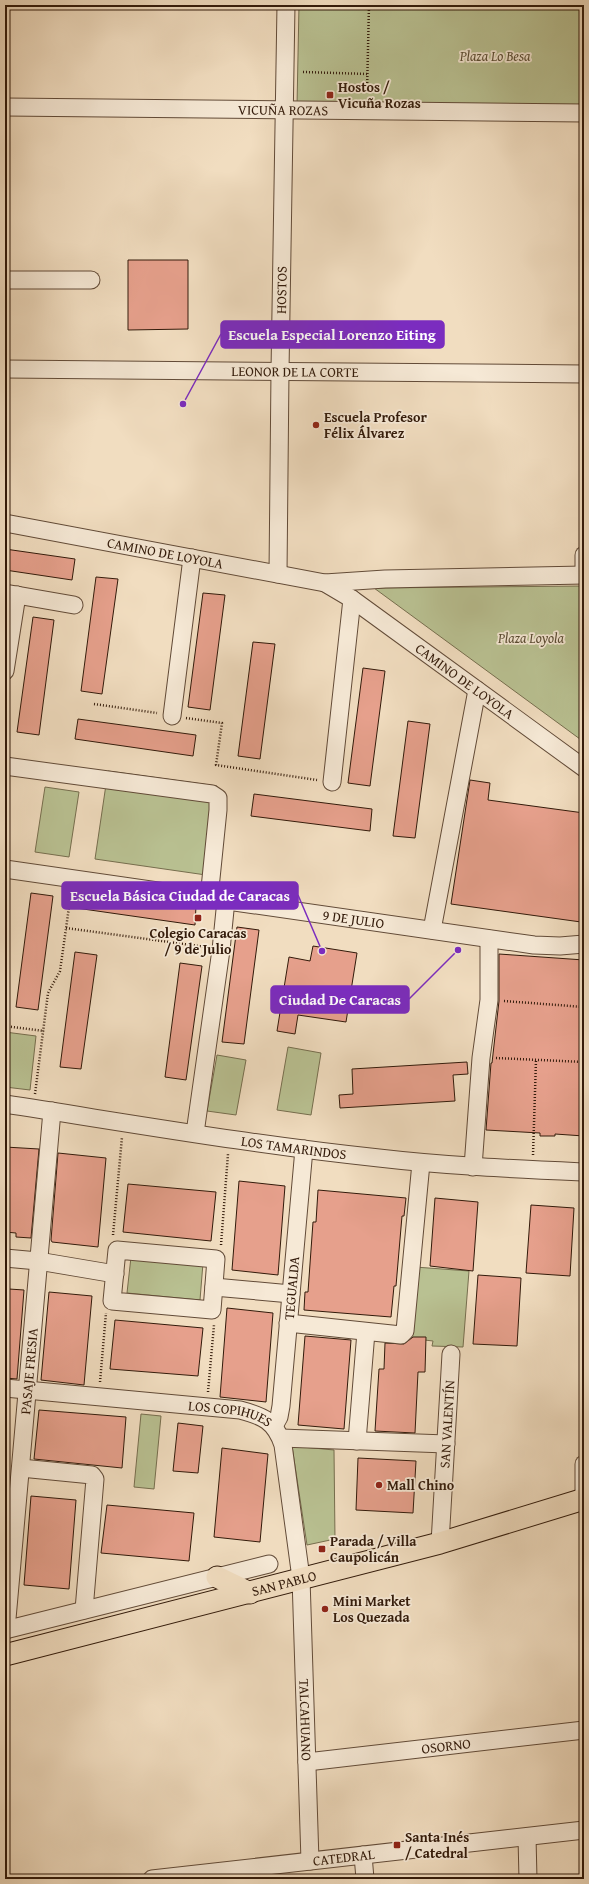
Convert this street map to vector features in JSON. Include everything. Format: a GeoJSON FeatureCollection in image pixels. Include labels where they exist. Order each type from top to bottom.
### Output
{"type":"FeatureCollection","features":[{"type":"Feature","properties":{"kind":"main road","name":"SAN PABLO"},"geometry":{"type":"LineString","coordinates":[[5,1655],[440,1543],[584,1499]]}},
{"type":"Feature","properties":{"kind":"main road"},"geometry":{"type":"LineString","coordinates":[[217,1576],[250,1592]]}},
{"type":"Feature","properties":{"kind":"street","name":"HOSTOS"},"geometry":{"type":"LineString","coordinates":[[278,574],[286,5]]}},
{"type":"Feature","properties":{"kind":"street","name":"VICUÑA ROZAS"},"geometry":{"type":"LineString","coordinates":[[5,107],[584,113]]}},
{"type":"Feature","properties":{"kind":"street"},"geometry":{"type":"LineString","coordinates":[[5,280],[91,280]]}},
{"type":"Feature","properties":{"kind":"street","name":"LEONOR DE LA CORTE"},"geometry":{"type":"LineString","coordinates":[[5,369],[584,374]]}},
{"type":"Feature","properties":{"kind":"street","name":"CAMINO DE LOYOLA"},"geometry":{"type":"LineString","coordinates":[[5,523],[325,583],[385,579],[584,575]]}},
{"type":"Feature","properties":{"kind":"street"},"geometry":{"type":"LineString","coordinates":[[584,556],[584,575]]}},
{"type":"Feature","properties":{"kind":"street"},"geometry":{"type":"LineString","coordinates":[[172,716],[192,558]]}},
{"type":"Feature","properties":{"kind":"street","name":"CAMINO DE LOYOLA"},"geometry":{"type":"LineString","coordinates":[[325,583],[352,599],[584,768]]}},
{"type":"Feature","properties":{"kind":"street"},"geometry":{"type":"LineString","coordinates":[[5,671],[11,594],[74,605]]}},
{"type":"Feature","properties":{"kind":"street"},"geometry":{"type":"LineString","coordinates":[[332,782],[352,599]]}},
{"type":"Feature","properties":{"kind":"street"},"geometry":{"type":"LineString","coordinates":[[432,930],[477,690]]}},
{"type":"Feature","properties":{"kind":"street"},"geometry":{"type":"LineString","coordinates":[[5,766],[212,794],[218,798],[218,810],[209,898]]}},
{"type":"Feature","properties":{"kind":"street","name":"9 DE JULIO"},"geometry":{"type":"LineString","coordinates":[[5,869],[490,939],[546,946],[584,944]]}},
{"type":"Feature","properties":{"kind":"street"},"geometry":{"type":"LineString","coordinates":[[195,1133],[221,950],[226,900]]}},
{"type":"Feature","properties":{"kind":"street"},"geometry":{"type":"LineString","coordinates":[[473,1167],[481,1058],[489,1000],[490,939]]}},
{"type":"Feature","properties":{"kind":"street","name":"LOS TAMARINDOS"},"geometry":{"type":"LineString","coordinates":[[5,1104],[304,1149],[473,1167],[584,1172]]}},
{"type":"Feature","properties":{"kind":"street","name":"PASAJE FRESIA"},"geometry":{"type":"LineString","coordinates":[[6,1630],[11,1509],[20,1468],[52,1111]]}},
{"type":"Feature","properties":{"kind":"street","name":"TEGUALDA"},"geometry":{"type":"LineString","coordinates":[[301,1578],[277,1432],[281,1406],[304,1149]]}},
{"type":"Feature","properties":{"kind":"street"},"geometry":{"type":"LineString","coordinates":[[288,1323],[401,1335],[405,1331],[421,1162]]}},
{"type":"Feature","properties":{"kind":"street"},"geometry":{"type":"LineString","coordinates":[[117,1250],[216,1259],[212,1310],[112,1301],[117,1250]]}},
{"type":"Feature","properties":{"kind":"street"},"geometry":{"type":"LineString","coordinates":[[5,1258],[38,1261],[115,1274]]}},
{"type":"Feature","properties":{"kind":"street"},"geometry":{"type":"LineString","coordinates":[[214,1287],[291,1294]]}},
{"type":"Feature","properties":{"kind":"street"},"geometry":{"type":"LineString","coordinates":[[357,1441],[366,1332]]}},
{"type":"Feature","properties":{"kind":"street","name":"SAN VALENTÍN"},"geometry":{"type":"LineString","coordinates":[[440,1543],[450,1354]]}},
{"type":"Feature","properties":{"kind":"street","name":"LOS COPIHUES"},"geometry":{"type":"LineString","coordinates":[[5,1388],[249,1412],[262,1417],[277,1432],[357,1441],[446,1444]]}},
{"type":"Feature","properties":{"kind":"street"},"geometry":{"type":"LineString","coordinates":[[584,1464],[584,1499]]}},
{"type":"Feature","properties":{"kind":"street"},"geometry":{"type":"LineString","coordinates":[[20,1468],[92,1475],[95,1479],[84,1610]]}},
{"type":"Feature","properties":{"kind":"street","name":"SAN PABLO"},"geometry":{"type":"LineString","coordinates":[[6,1630],[269,1564]]}},
{"type":"Feature","properties":{"kind":"street","name":"TALCAHUANO"},"geometry":{"type":"LineString","coordinates":[[301,1578],[310,1861]]}},
{"type":"Feature","properties":{"kind":"street","name":"OSORNO"},"geometry":{"type":"LineString","coordinates":[[307,1762],[584,1730]]}},
{"type":"Feature","properties":{"kind":"street","name":"CATEDRAL"},"geometry":{"type":"LineString","coordinates":[[152,1879],[275,1872],[310,1861],[584,1830]]}},
{"type":"Feature","properties":{"kind":"street"},"geometry":{"type":"LineString","coordinates":[[527,1837],[528,1879]]}},
{"type":"Feature","properties":{"kind":"street"},"geometry":{"type":"LineString","coordinates":[[364,1855],[365,1879]]}},
{"type":"Feature","properties":{"kind":"path"},"geometry":{"type":"LineString","coordinates":[[367,92],[369,5]]}},
{"type":"Feature","properties":{"kind":"path"},"geometry":{"type":"LineString","coordinates":[[303,72],[368,74]]}},
{"type":"Feature","properties":{"kind":"path"},"geometry":{"type":"LineString","coordinates":[[94,704],[222,723],[216,765],[332,782]]}},
{"type":"Feature","properties":{"kind":"path"},"geometry":{"type":"LineString","coordinates":[[32,1108],[48,994],[60,971],[73,879]]}},
{"type":"Feature","properties":{"kind":"path"},"geometry":{"type":"LineString","coordinates":[[66,928],[221,950]]}},
{"type":"Feature","properties":{"kind":"path"},"geometry":{"type":"LineString","coordinates":[[489,1000],[584,1007]]}},
{"type":"Feature","properties":{"kind":"path"},"geometry":{"type":"LineString","coordinates":[[5,1026],[44,1031]]}},
{"type":"Feature","properties":{"kind":"path"},"geometry":{"type":"LineString","coordinates":[[481,1058],[584,1062]]}},
{"type":"Feature","properties":{"kind":"path"},"geometry":{"type":"LineString","coordinates":[[532,1170],[536,1060]]}},
{"type":"Feature","properties":{"kind":"path"},"geometry":{"type":"LineString","coordinates":[[117,1250],[113,1245],[123,1122]]}},
{"type":"Feature","properties":{"kind":"path"},"geometry":{"type":"LineString","coordinates":[[216,1259],[220,1256],[229,1138]]}},
{"type":"Feature","properties":{"kind":"path"},"geometry":{"type":"LineString","coordinates":[[98,1396],[107,1307],[112,1301]]}},
{"type":"Feature","properties":{"kind":"path"},"geometry":{"type":"LineString","coordinates":[[207,1407],[215,1314],[212,1310]]}},
{"type":"Feature","properties":{"kind":"green space","name":"Plaza Lo Besa"},"geometry":{"type":"Polygon","coordinates":[[[299,5],[584,5],[584,108],[297,106],[299,5]]]}},
{"type":"Feature","properties":{"kind":"green space","name":"Plaza Loyola"},"geometry":{"type":"Polygon","coordinates":[[[584,586],[584,742],[374,588],[584,586]]]}},
{"type":"Feature","properties":{"kind":"green space"},"geometry":{"type":"Polygon","coordinates":[[[108,771],[217,786],[206,875],[95,859],[108,771]]]}},
{"type":"Feature","properties":{"kind":"green space"},"geometry":{"type":"Polygon","coordinates":[[[45,787],[79,792],[69,857],[35,852],[45,787]]]}},
{"type":"Feature","properties":{"kind":"green space"},"geometry":{"type":"Polygon","coordinates":[[[5,1032],[36,1036],[30,1090],[5,1087],[5,1032]]]}},
{"type":"Feature","properties":{"kind":"green space"},"geometry":{"type":"Polygon","coordinates":[[[288,1047],[321,1053],[311,1115],[277,1110],[288,1047]]]}},
{"type":"Feature","properties":{"kind":"green space"},"geometry":{"type":"Polygon","coordinates":[[[217,1055],[246,1060],[236,1115],[207,1111],[217,1055]]]}},
{"type":"Feature","properties":{"kind":"green space"},"geometry":{"type":"Polygon","coordinates":[[[131,1257],[203,1263],[200,1300],[127,1293],[131,1257]]]}},
{"type":"Feature","properties":{"kind":"green space"},"geometry":{"type":"Polygon","coordinates":[[[415,1267],[469,1271],[463,1347],[432,1346],[433,1341],[408,1338],[415,1267]]]}},
{"type":"Feature","properties":{"kind":"green space"},"geometry":{"type":"Polygon","coordinates":[[[141,1414],[161,1416],[154,1489],[134,1487],[141,1414]]]}},
{"type":"Feature","properties":{"kind":"green space"},"geometry":{"type":"Polygon","coordinates":[[[292,1446],[334,1450],[335,1539],[307,1545],[292,1446]]]}},
{"type":"Feature","properties":{"kind":"building"},"geometry":{"type":"Polygon","coordinates":[[[128,260],[188,260],[188,329],[128,330],[128,260]]]}},
{"type":"Feature","properties":{"kind":"building"},"geometry":{"type":"Polygon","coordinates":[[[5,549],[75,559],[72,580],[5,570],[5,549]]]}},
{"type":"Feature","properties":{"kind":"building"},"geometry":{"type":"Polygon","coordinates":[[[96,577],[118,579],[102,694],[81,691],[96,577]]]}},
{"type":"Feature","properties":{"kind":"building"},"geometry":{"type":"Polygon","coordinates":[[[203,593],[225,595],[210,710],[188,707],[203,593]]]}},
{"type":"Feature","properties":{"kind":"building"},"geometry":{"type":"Polygon","coordinates":[[[33,617],[54,620],[39,735],[17,732],[33,617]]]}},
{"type":"Feature","properties":{"kind":"building"},"geometry":{"type":"Polygon","coordinates":[[[253,642],[275,644],[260,759],[238,756],[253,642]]]}},
{"type":"Feature","properties":{"kind":"building"},"geometry":{"type":"Polygon","coordinates":[[[363,668],[385,671],[370,786],[348,783],[363,668]]]}},
{"type":"Feature","properties":{"kind":"building"},"geometry":{"type":"Polygon","coordinates":[[[78,719],[196,735],[193,756],[75,739],[78,719]]]}},
{"type":"Feature","properties":{"kind":"building"},"geometry":{"type":"Polygon","coordinates":[[[408,721],[430,724],[415,838],[393,836],[408,721]]]}},
{"type":"Feature","properties":{"kind":"building"},"geometry":{"type":"Polygon","coordinates":[[[470,780],[490,783],[488,800],[584,813],[584,902],[581,922],[451,904],[470,780]]]}},
{"type":"Feature","properties":{"kind":"building"},"geometry":{"type":"Polygon","coordinates":[[[254,794],[372,809],[370,831],[251,816],[254,794]]]}},
{"type":"Feature","properties":{"kind":"building"},"geometry":{"type":"Polygon","coordinates":[[[78,890],[196,906],[195,925],[76,908],[78,890]]]}},
{"type":"Feature","properties":{"kind":"building"},"geometry":{"type":"Polygon","coordinates":[[[31,893],[53,896],[38,1010],[16,1007],[31,893]]]}},
{"type":"Feature","properties":{"kind":"building"},"geometry":{"type":"Polygon","coordinates":[[[237,927],[259,930],[244,1044],[222,1042],[237,927]]]}},
{"type":"Feature","properties":{"kind":"building"},"geometry":{"type":"Polygon","coordinates":[[[313,946],[357,953],[346,1022],[298,1015],[295,1034],[277,1031],[289,957],[310,961],[313,946]]]}},
{"type":"Feature","properties":{"kind":"building"},"geometry":{"type":"Polygon","coordinates":[[[75,952],[97,955],[81,1069],[60,1067],[75,952]]]}},
{"type":"Feature","properties":{"kind":"building"},"geometry":{"type":"Polygon","coordinates":[[[499,954],[584,960],[584,1136],[555,1134],[555,1136],[540,1136],[540,1133],[486,1130],[491,1063],[499,1001],[499,954]]]}},
{"type":"Feature","properties":{"kind":"building"},"geometry":{"type":"Polygon","coordinates":[[[180,963],[202,966],[186,1080],[165,1077],[180,963]]]}},
{"type":"Feature","properties":{"kind":"building"},"geometry":{"type":"Polygon","coordinates":[[[467,1062],[468,1074],[453,1075],[455,1101],[340,1108],[339,1095],[353,1094],[352,1069],[467,1062]]]}},
{"type":"Feature","properties":{"kind":"building"},"geometry":{"type":"Polygon","coordinates":[[[5,1147],[39,1149],[31,1238],[16,1237],[16,1233],[5,1232],[5,1147]]]}},
{"type":"Feature","properties":{"kind":"building"},"geometry":{"type":"Polygon","coordinates":[[[58,1153],[106,1158],[98,1247],[52,1242],[51,1240],[58,1153]]]}},
{"type":"Feature","properties":{"kind":"building"},"geometry":{"type":"Polygon","coordinates":[[[239,1181],[285,1186],[278,1275],[232,1270],[239,1181]]]}},
{"type":"Feature","properties":{"kind":"building"},"geometry":{"type":"Polygon","coordinates":[[[128,1184],[216,1192],[211,1241],[123,1232],[128,1184]]]}},
{"type":"Feature","properties":{"kind":"building"},"geometry":{"type":"Polygon","coordinates":[[[318,1190],[406,1198],[404,1216],[402,1216],[396,1286],[394,1286],[391,1317],[304,1310],[305,1292],[308,1292],[313,1222],[316,1222],[318,1190]]]}},
{"type":"Feature","properties":{"kind":"building"},"geometry":{"type":"Polygon","coordinates":[[[435,1198],[478,1202],[473,1271],[430,1266],[435,1198]]]}},
{"type":"Feature","properties":{"kind":"building"},"geometry":{"type":"Polygon","coordinates":[[[531,1205],[574,1208],[570,1276],[526,1273],[531,1205]]]}},
{"type":"Feature","properties":{"kind":"building"},"geometry":{"type":"Polygon","coordinates":[[[478,1275],[521,1278],[517,1346],[473,1344],[478,1275]]]}},
{"type":"Feature","properties":{"kind":"building"},"geometry":{"type":"Polygon","coordinates":[[[9,1289],[24,1290],[17,1379],[5,1378],[5,1334],[9,1289]]]}},
{"type":"Feature","properties":{"kind":"building"},"geometry":{"type":"Polygon","coordinates":[[[49,1292],[92,1296],[84,1385],[41,1380],[49,1292]]]}},
{"type":"Feature","properties":{"kind":"building"},"geometry":{"type":"Polygon","coordinates":[[[227,1308],[273,1313],[266,1402],[220,1397],[227,1308]]]}},
{"type":"Feature","properties":{"kind":"building"},"geometry":{"type":"Polygon","coordinates":[[[115,1320],[203,1328],[198,1376],[110,1369],[115,1320]]]}},
{"type":"Feature","properties":{"kind":"building"},"geometry":{"type":"Polygon","coordinates":[[[305,1336],[351,1340],[344,1429],[298,1425],[305,1336]]]}},
{"type":"Feature","properties":{"kind":"building"},"geometry":{"type":"Polygon","coordinates":[[[413,1337],[426,1337],[425,1372],[418,1372],[415,1433],[375,1431],[379,1369],[384,1369],[385,1343],[404,1344],[413,1337]]]}},
{"type":"Feature","properties":{"kind":"building"},"geometry":{"type":"Polygon","coordinates":[[[39,1410],[126,1417],[122,1468],[34,1459],[39,1410]]]}},
{"type":"Feature","properties":{"kind":"building"},"geometry":{"type":"Polygon","coordinates":[[[178,1423],[203,1426],[198,1473],[173,1471],[178,1423]]]}},
{"type":"Feature","properties":{"kind":"building"},"geometry":{"type":"Polygon","coordinates":[[[222,1448],[268,1454],[260,1542],[214,1537],[222,1448]]]}},
{"type":"Feature","properties":{"kind":"building"},"geometry":{"type":"Polygon","coordinates":[[[358,1458],[416,1461],[413,1513],[356,1510],[358,1458]]]}},
{"type":"Feature","properties":{"kind":"building"},"geometry":{"type":"Polygon","coordinates":[[[31,1496],[76,1500],[69,1589],[24,1585],[31,1496]]]}},
{"type":"Feature","properties":{"kind":"building"},"geometry":{"type":"Polygon","coordinates":[[[107,1505],[194,1513],[189,1561],[101,1553],[107,1505]]]}},
{"type":"Feature","properties":{"kind":"place","name":"Hostos / Vicuña Rozas"},"geometry":{"type":"Point","coordinates":[330,95]}},
{"type":"Feature","properties":{"kind":"place","name":"Escuela Especial Lorenzo Eiting"},"geometry":{"type":"Point","coordinates":[183,404]}},
{"type":"Feature","properties":{"kind":"place","name":"Escuela Profesor Félix Álvarez"},"geometry":{"type":"Point","coordinates":[316,425]}},
{"type":"Feature","properties":{"kind":"place","name":"Colegio Caracas / 9 de Julio"},"geometry":{"type":"Point","coordinates":[198,918]}},
{"type":"Feature","properties":{"kind":"place","name":"Ciudad De Caracas"},"geometry":{"type":"Point","coordinates":[458,950]}},
{"type":"Feature","properties":{"kind":"place","name":"Escuela Básica Ciudad de Caracas"},"geometry":{"type":"Point","coordinates":[322,951]}},
{"type":"Feature","properties":{"kind":"place","name":"Mall Chino"},"geometry":{"type":"Point","coordinates":[379,1485]}},
{"type":"Feature","properties":{"kind":"place","name":"Parada / Villa Caupolicán"},"geometry":{"type":"Point","coordinates":[322,1549]}},
{"type":"Feature","properties":{"kind":"place","name":"Mini Market Los Quezada"},"geometry":{"type":"Point","coordinates":[325,1609]}},
{"type":"Feature","properties":{"kind":"place","name":"Santa Inés / Catedral"},"geometry":{"type":"Point","coordinates":[397,1845]}}]}
